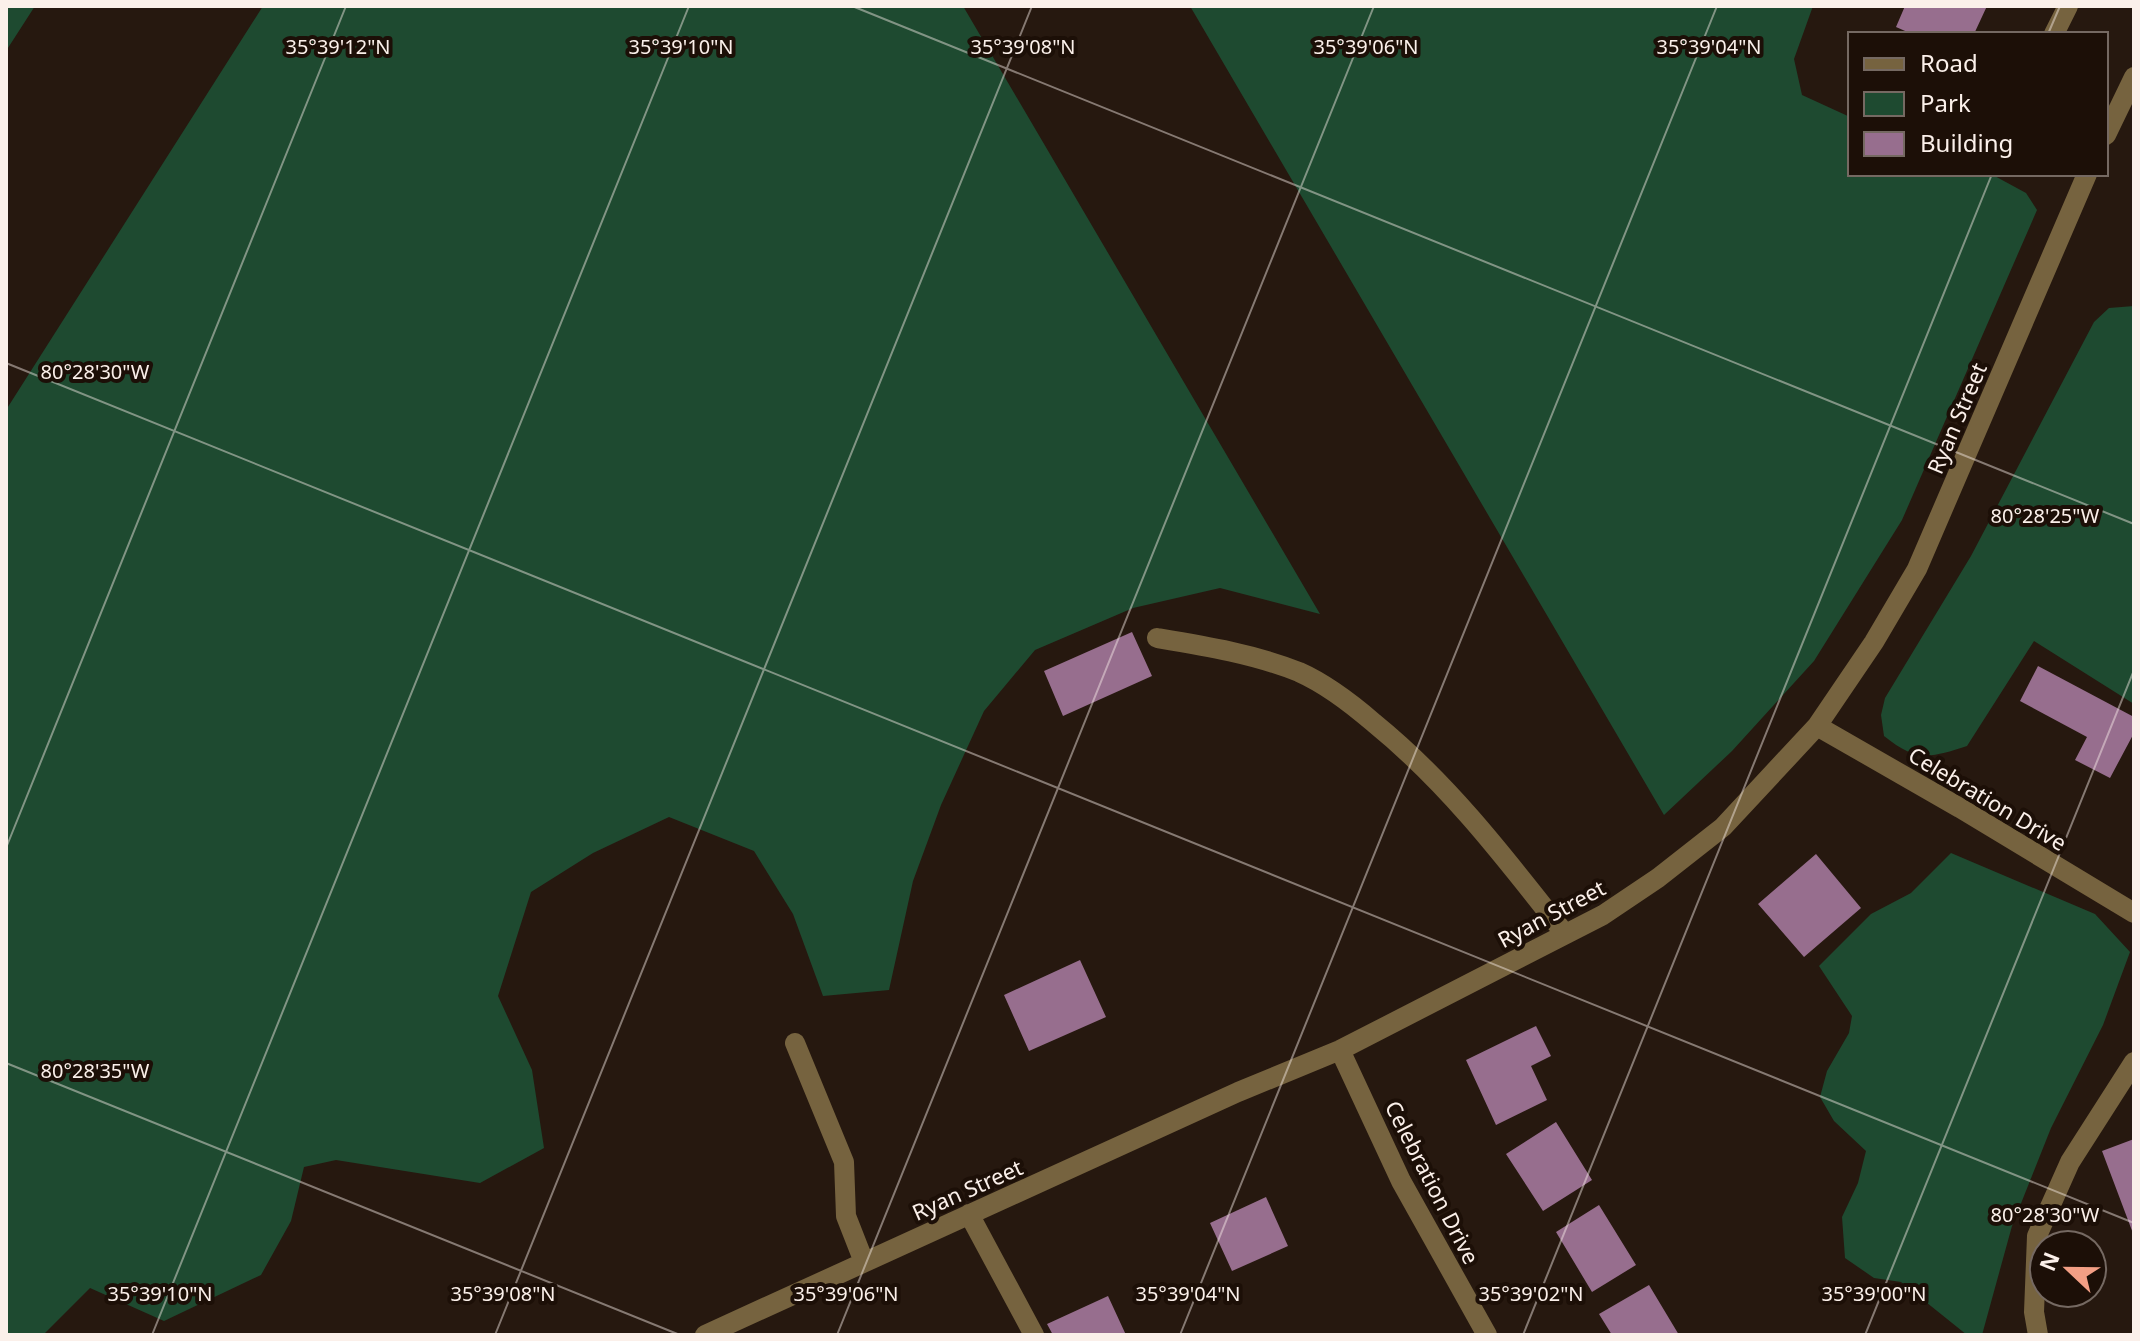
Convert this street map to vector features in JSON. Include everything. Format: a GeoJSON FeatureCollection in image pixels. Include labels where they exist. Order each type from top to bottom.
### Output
{"type":"FeatureCollection","features":[{"type":"Feature","properties":{"kind":"street"},"geometry":{"type":"LineString","coordinates":[[2055,32],[2068,6]]}},
{"type":"Feature","properties":{"kind":"street"},"geometry":{"type":"LineString","coordinates":[[2108,131],[2134,77]]}},
{"type":"Feature","properties":{"kind":"street","name":"Ryan Street"},"geometry":{"type":"LineString","coordinates":[[705,1335],[1238,1092],[1340,1050],[1603,915],[1658,878],[1723,827],[1817,726],[1874,642],[1917,569],[2086,176]]}},
{"type":"Feature","properties":{"kind":"street"},"geometry":{"type":"LineString","coordinates":[[1157,638],[1246,655],[1301,673],[1350,703],[1441,783],[1490,837],[1565,934]]}},
{"type":"Feature","properties":{"kind":"street","name":"Celebration Drive"},"geometry":{"type":"LineString","coordinates":[[1817,726],[2134,913]]}},
{"type":"Feature","properties":{"kind":"street"},"geometry":{"type":"LineString","coordinates":[[795,1043],[844,1162],[846,1216],[864,1262]]}},
{"type":"Feature","properties":{"kind":"street","name":"Celebration Drive"},"geometry":{"type":"LineString","coordinates":[[1340,1050],[1401,1181],[1487,1335]]}},
{"type":"Feature","properties":{"kind":"street"},"geometry":{"type":"LineString","coordinates":[[2038,1335],[2034,1312],[2037,1236],[2070,1162],[2134,1062]]}},
{"type":"Feature","properties":{"kind":"street"},"geometry":{"type":"LineString","coordinates":[[969,1214],[1034,1335]]}},
{"type":"Feature","properties":{"kind":"green space"},"geometry":{"type":"Polygon","coordinates":[[[6,6],[35,6],[6,51],[6,6]]]}},
{"type":"Feature","properties":{"kind":"green space"},"geometry":{"type":"Polygon","coordinates":[[[263,6],[963,6],[1320,614],[1220,588],[1133,608],[1035,650],[984,711],[941,805],[913,881],[889,990],[823,996],[793,914],[754,851],[669,817],[593,853],[531,892],[498,996],[532,1070],[544,1148],[480,1183],[336,1160],[304,1167],[291,1221],[261,1275],[164,1321],[90,1288],[43,1335],[6,1335],[6,410],[263,6]]]}},
{"type":"Feature","properties":{"kind":"green space"},"geometry":{"type":"Polygon","coordinates":[[[1190,6],[1813,6],[1794,59],[1802,95],[1848,116],[1848,176],[1995,176],[2026,193],[2037,210],[1902,520],[1814,661],[1732,751],[1664,815],[1190,6]]]}},
{"type":"Feature","properties":{"kind":"green space"},"geometry":{"type":"Polygon","coordinates":[[[2134,306],[2134,704],[2034,641],[1967,746],[1933,755],[1905,750],[1884,736],[1881,715],[1885,698],[1971,556],[2094,322],[2109,308],[2134,306]]]}},
{"type":"Feature","properties":{"kind":"green space"},"geometry":{"type":"Polygon","coordinates":[[[1951,853],[2095,914],[2130,952],[2103,1025],[2051,1128],[2012,1226],[1982,1335],[1967,1335],[1901,1282],[1874,1278],[1845,1258],[1842,1217],[1858,1183],[1866,1151],[1834,1121],[1820,1097],[1827,1071],[1849,1033],[1852,1016],[1819,966],[1871,914],[1911,893],[1951,853]]]}},
{"type":"Feature","properties":{"kind":"building"},"geometry":{"type":"Polygon","coordinates":[[[1905,6],[1987,6],[1975,32],[1907,32],[1896,27],[1905,6]]]}},
{"type":"Feature","properties":{"kind":"building"},"geometry":{"type":"Polygon","coordinates":[[[1132,632],[1152,676],[1063,716],[1044,671],[1132,632]]]}},
{"type":"Feature","properties":{"kind":"building"},"geometry":{"type":"Polygon","coordinates":[[[2038,666],[2134,717],[2134,733],[2110,778],[2075,760],[2087,737],[2020,701],[2038,666]]]}},
{"type":"Feature","properties":{"kind":"building"},"geometry":{"type":"Polygon","coordinates":[[[1816,854],[1861,908],[1804,957],[1758,904],[1816,854]]]}},
{"type":"Feature","properties":{"kind":"building"},"geometry":{"type":"Polygon","coordinates":[[[1080,960],[1106,1017],[1029,1051],[1004,995],[1080,960]]]}},
{"type":"Feature","properties":{"kind":"building"},"geometry":{"type":"Polygon","coordinates":[[[1536,1026],[1551,1056],[1531,1066],[1547,1100],[1496,1125],[1466,1060],[1536,1026]]]}},
{"type":"Feature","properties":{"kind":"building"},"geometry":{"type":"Polygon","coordinates":[[[1556,1122],[1592,1180],[1543,1211],[1506,1154],[1556,1122]]]}},
{"type":"Feature","properties":{"kind":"building"},"geometry":{"type":"Polygon","coordinates":[[[2134,1139],[2134,1236],[2102,1151],[2134,1139]]]}},
{"type":"Feature","properties":{"kind":"building"},"geometry":{"type":"Polygon","coordinates":[[[1266,1197],[1288,1246],[1232,1271],[1210,1223],[1266,1197]]]}},
{"type":"Feature","properties":{"kind":"building"},"geometry":{"type":"Polygon","coordinates":[[[1599,1205],[1636,1265],[1592,1292],[1556,1232],[1599,1205]]]}},
{"type":"Feature","properties":{"kind":"building"},"geometry":{"type":"Polygon","coordinates":[[[1649,1285],[1679,1335],[1612,1335],[1599,1314],[1649,1285]]]}},
{"type":"Feature","properties":{"kind":"building"},"geometry":{"type":"Polygon","coordinates":[[[1108,1296],[1126,1335],[1053,1335],[1047,1324],[1108,1296]]]}}]}
